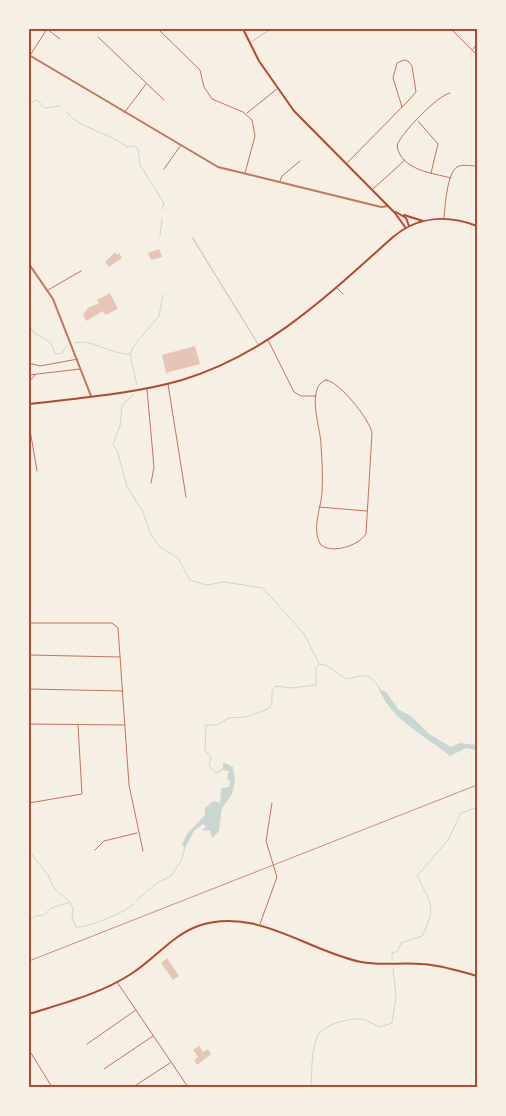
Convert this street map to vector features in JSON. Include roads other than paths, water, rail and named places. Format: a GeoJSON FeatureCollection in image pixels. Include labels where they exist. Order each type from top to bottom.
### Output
{"type":"FeatureCollection","features":[{"type":"Feature","properties":{"kind":"main road"},"geometry":{"type":"LineString","coordinates":[[243,29],[259,61],[301,119],[388,206],[402,215],[423,221]]}},
{"type":"Feature","properties":{"kind":"main road"},"geometry":{"type":"LineString","coordinates":[[393,210],[406,228]]}},
{"type":"Feature","properties":{"kind":"main road"},"geometry":{"type":"LineString","coordinates":[[402,215],[409,226]]}},
{"type":"Feature","properties":{"kind":"main road"},"geometry":{"type":"LineString","coordinates":[[29,404],[147,388],[214,368],[268,340],[302,318],[409,226],[423,221],[444,219],[477,226]]}},
{"type":"Feature","properties":{"kind":"main road"},"geometry":{"type":"LineString","coordinates":[[29,1014],[87,996],[117,982],[140,968],[175,938],[191,929],[222,921],[242,921],[260,925],[357,961],[378,964],[428,964],[477,976]]}},
{"type":"Feature","properties":{"kind":"street"},"geometry":{"type":"LineString","coordinates":[[60,39],[47,29],[29,56],[218,167],[381,207],[388,206]]}},
{"type":"Feature","properties":{"kind":"street"},"geometry":{"type":"LineString","coordinates":[[158,29],[200,70],[204,87],[212,99],[247,114],[253,122],[255,131],[245,174]]}},
{"type":"Feature","properties":{"kind":"street"},"geometry":{"type":"LineString","coordinates":[[451,29],[477,55]]}},
{"type":"Feature","properties":{"kind":"street"},"geometry":{"type":"LineString","coordinates":[[98,37],[164,100]]}},
{"type":"Feature","properties":{"kind":"street"},"geometry":{"type":"LineString","coordinates":[[472,50],[477,44]]}},
{"type":"Feature","properties":{"kind":"street"},"geometry":{"type":"LineString","coordinates":[[346,164],[402,107],[417,89],[411,64],[404,60],[398,63],[393,76],[402,107]]}},
{"type":"Feature","properties":{"kind":"street"},"geometry":{"type":"LineString","coordinates":[[124,113],[146,84]]}},
{"type":"Feature","properties":{"kind":"street"},"geometry":{"type":"LineString","coordinates":[[247,114],[277,88]]}},
{"type":"Feature","properties":{"kind":"street"},"geometry":{"type":"LineString","coordinates":[[450,93],[442,96],[398,142],[398,150],[414,168],[450,178]]}},
{"type":"Feature","properties":{"kind":"street"},"geometry":{"type":"LineString","coordinates":[[417,120],[438,144],[431,173]]}},
{"type":"Feature","properties":{"kind":"street"},"geometry":{"type":"LineString","coordinates":[[164,169],[181,146]]}},
{"type":"Feature","properties":{"kind":"street"},"geometry":{"type":"LineString","coordinates":[[372,190],[405,160]]}},
{"type":"Feature","properties":{"kind":"street"},"geometry":{"type":"LineString","coordinates":[[280,182],[282,176],[300,161]]}},
{"type":"Feature","properties":{"kind":"street"},"geometry":{"type":"LineString","coordinates":[[444,219],[450,178],[456,167],[477,166]]}},
{"type":"Feature","properties":{"kind":"street"},"geometry":{"type":"LineString","coordinates":[[29,264],[48,290],[78,359],[91,396]]}},
{"type":"Feature","properties":{"kind":"street"},"geometry":{"type":"LineString","coordinates":[[48,290],[80,271]]}},
{"type":"Feature","properties":{"kind":"street"},"geometry":{"type":"LineString","coordinates":[[337,288],[343,294]]}},
{"type":"Feature","properties":{"kind":"street"},"geometry":{"type":"LineString","coordinates":[[268,340],[294,392],[301,396],[316,396]]}},
{"type":"Feature","properties":{"kind":"street"},"geometry":{"type":"LineString","coordinates":[[29,363],[40,366],[78,359]]}},
{"type":"Feature","properties":{"kind":"street"},"geometry":{"type":"LineString","coordinates":[[29,375],[81,368]]}},
{"type":"Feature","properties":{"kind":"street"},"geometry":{"type":"LineString","coordinates":[[29,382],[35,374]]}},
{"type":"Feature","properties":{"kind":"street"},"geometry":{"type":"LineString","coordinates":[[326,380],[332,381],[370,424],[372,433],[366,534],[362,540],[330,550],[323,547],[319,542],[317,521],[319,507],[322,487],[321,441],[317,422],[316,396],[320,383],[326,380]]}},
{"type":"Feature","properties":{"kind":"street"},"geometry":{"type":"LineString","coordinates":[[168,383],[186,497]]}},
{"type":"Feature","properties":{"kind":"street"},"geometry":{"type":"LineString","coordinates":[[147,388],[154,467],[151,482]]}},
{"type":"Feature","properties":{"kind":"street"},"geometry":{"type":"LineString","coordinates":[[29,424],[37,471]]}},
{"type":"Feature","properties":{"kind":"street"},"geometry":{"type":"LineString","coordinates":[[319,507],[368,511]]}},
{"type":"Feature","properties":{"kind":"street"},"geometry":{"type":"LineString","coordinates":[[29,622],[112,623],[115,625],[119,634],[129,786],[142,851]]}},
{"type":"Feature","properties":{"kind":"street"},"geometry":{"type":"LineString","coordinates":[[29,655],[120,657]]}},
{"type":"Feature","properties":{"kind":"street"},"geometry":{"type":"LineString","coordinates":[[29,689],[123,691]]}},
{"type":"Feature","properties":{"kind":"street"},"geometry":{"type":"LineString","coordinates":[[29,724],[125,725]]}},
{"type":"Feature","properties":{"kind":"street"},"geometry":{"type":"LineString","coordinates":[[29,803],[82,794],[78,725]]}},
{"type":"Feature","properties":{"kind":"street"},"geometry":{"type":"LineString","coordinates":[[260,925],[277,880],[277,871],[266,841],[272,803]]}},
{"type":"Feature","properties":{"kind":"street"},"geometry":{"type":"LineString","coordinates":[[95,850],[104,842],[138,833]]}},
{"type":"Feature","properties":{"kind":"street"},"geometry":{"type":"LineString","coordinates":[[117,982],[188,1087]]}},
{"type":"Feature","properties":{"kind":"street"},"geometry":{"type":"LineString","coordinates":[[87,1044],[136,1010]]}},
{"type":"Feature","properties":{"kind":"street"},"geometry":{"type":"LineString","coordinates":[[104,1070],[154,1036]]}},
{"type":"Feature","properties":{"kind":"street"},"geometry":{"type":"LineString","coordinates":[[29,1050],[52,1087]]}},
{"type":"Feature","properties":{"kind":"street"},"geometry":{"type":"LineString","coordinates":[[133,1087],[171,1062]]}},
{"type":"Feature","properties":{"kind":"lane"},"geometry":{"type":"LineString","coordinates":[[250,43],[271,29]]}},
{"type":"Feature","properties":{"kind":"lane"},"geometry":{"type":"LineString","coordinates":[[192,237],[258,345]]}},
{"type":"Feature","properties":{"kind":"waterway"},"geometry":{"type":"LineString","coordinates":[[29,104],[37,100],[45,108],[60,106]]}},
{"type":"Feature","properties":{"kind":"waterway"},"geometry":{"type":"LineString","coordinates":[[66,112],[80,123],[127,147],[134,146],[138,149],[140,165],[164,203],[162,209]]}},
{"type":"Feature","properties":{"kind":"waterway"},"geometry":{"type":"LineString","coordinates":[[160,236],[162,219]]}},
{"type":"Feature","properties":{"kind":"waterway"},"geometry":{"type":"LineString","coordinates":[[142,336],[159,316],[163,295]]}},
{"type":"Feature","properties":{"kind":"waterway"},"geometry":{"type":"LineString","coordinates":[[29,323],[33,332],[50,342],[56,354],[62,353],[67,346]]}},
{"type":"Feature","properties":{"kind":"waterway"},"geometry":{"type":"LineString","coordinates":[[131,354],[139,339]]}},
{"type":"Feature","properties":{"kind":"waterway"},"geometry":{"type":"LineString","coordinates":[[75,343],[87,343],[123,354],[130,354],[137,385]]}},
{"type":"Feature","properties":{"kind":"waterway"},"geometry":{"type":"LineString","coordinates":[[134,394],[122,405],[120,426],[113,444],[118,453],[127,487],[142,510],[151,535],[160,547],[178,558],[190,580],[207,585],[224,582],[263,588],[304,634],[319,663]]}},
{"type":"Feature","properties":{"kind":"waterway"},"geometry":{"type":"LineString","coordinates":[[223,769],[216,773],[209,766],[211,757],[205,750],[206,725],[217,725],[229,718],[246,717],[268,709],[272,703],[272,691],[276,686],[291,688],[316,685],[316,668],[319,664],[326,665],[346,679],[361,676],[368,677],[380,689]]}},
{"type":"Feature","properties":{"kind":"waterway"},"geometry":{"type":"LineString","coordinates":[[392,960],[392,953],[398,951],[401,943],[422,936],[430,918],[429,899],[417,876],[448,840],[461,813],[477,807]]}},
{"type":"Feature","properties":{"kind":"waterway"},"geometry":{"type":"LineString","coordinates":[[137,900],[157,883],[171,876],[182,859],[185,846]]}},
{"type":"Feature","properties":{"kind":"waterway"},"geometry":{"type":"LineString","coordinates":[[29,851],[48,875],[54,888],[71,903]]}},
{"type":"Feature","properties":{"kind":"waterway"},"geometry":{"type":"LineString","coordinates":[[29,923],[31,919],[38,915],[43,916],[51,908],[68,903],[73,907],[72,918],[76,927],[81,927],[122,912],[134,904]]}},
{"type":"Feature","properties":{"kind":"waterway"},"geometry":{"type":"LineString","coordinates":[[311,1087],[315,1043],[320,1032],[325,1028],[338,1022],[353,1019],[366,1020],[380,1027],[392,1023],[396,996],[393,969]]}},
{"type":"Feature","properties":{"kind":"railway"},"geometry":{"type":"LineString","coordinates":[[29,961],[477,785]]}}]}
